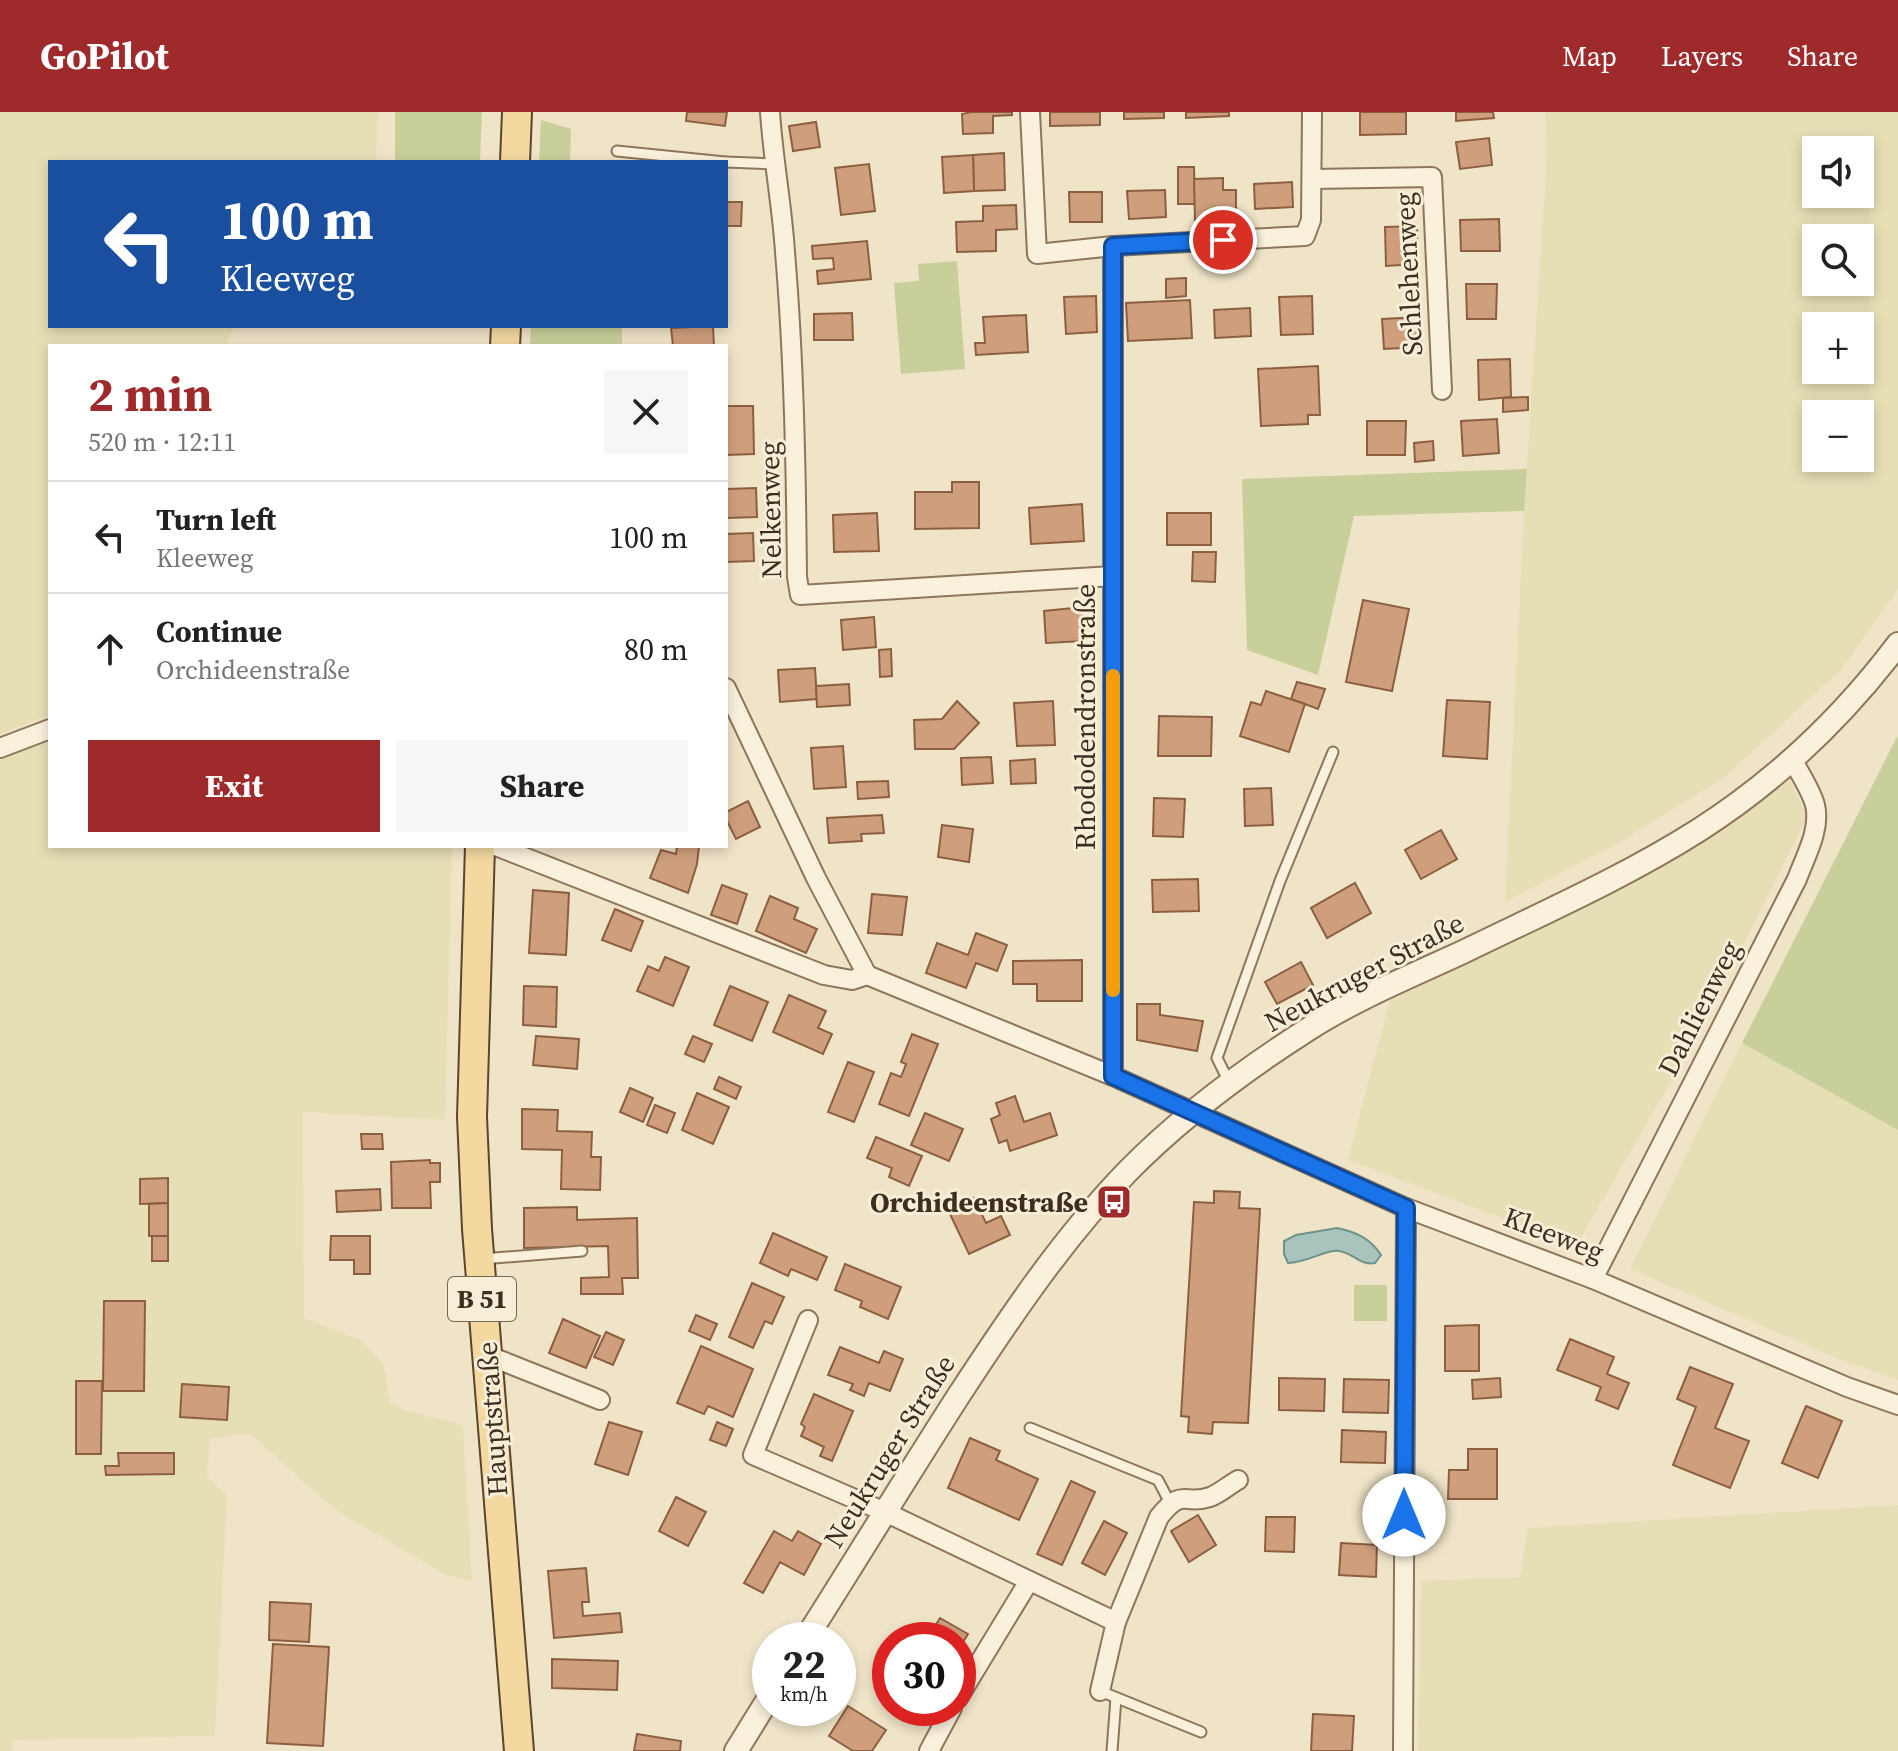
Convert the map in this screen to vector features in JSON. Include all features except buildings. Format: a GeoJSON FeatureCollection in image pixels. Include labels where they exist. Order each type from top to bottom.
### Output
{"type":"FeatureCollection","features":[{"type":"Feature","properties":{"kind":"main road"},"geometry":{"type":"LineString","coordinates":[[515,160],[517,112]]}},
{"type":"Feature","properties":{"kind":"main road","name":"Hauptstraße"},"geometry":{"type":"LineString","coordinates":[[480,848],[472,1117],[479,1259],[519,1751]]}},
{"type":"Feature","properties":{"kind":"street","name":"Nelkenweg"},"geometry":{"type":"LineString","coordinates":[[770,112],[785,249],[796,428],[797,577],[800,595],[1113,576]]}},
{"type":"Feature","properties":{"kind":"street"},"geometry":{"type":"LineString","coordinates":[[1030,112],[1037,254],[1113,246],[1305,236],[1311,220],[1312,112]]}},
{"type":"Feature","properties":{"kind":"street","name":"Schlehenweg"},"geometry":{"type":"LineString","coordinates":[[1313,179],[1432,177],[1442,390]]}},
{"type":"Feature","properties":{"kind":"street","name":"Rhododendronstraße"},"geometry":{"type":"LineString","coordinates":[[1113,246],[1113,1076]]}},
{"type":"Feature","properties":{"kind":"street","name":"Neukruger Straße"},"geometry":{"type":"LineString","coordinates":[[816,1622],[1006,1322],[1071,1236],[1130,1170],[1193,1111],[1309,1028],[1601,885],[1698,831],[1744,799],[1825,729],[1869,682],[1898,644]]}},
{"type":"Feature","properties":{"kind":"street"},"geometry":{"type":"LineString","coordinates":[[728,692],[816,878],[867,975],[1193,1111]]}},
{"type":"Feature","properties":{"kind":"street"},"geometry":{"type":"LineString","coordinates":[[0,748],[48,730]]}},
{"type":"Feature","properties":{"kind":"street","name":"Dahlienweg"},"geometry":{"type":"LineString","coordinates":[[1593,1279],[1797,879],[1814,833],[1816,817],[1815,804],[1792,759]]}},
{"type":"Feature","properties":{"kind":"street"},"geometry":{"type":"LineString","coordinates":[[501,848],[824,975],[852,980],[867,975]]}},
{"type":"Feature","properties":{"kind":"street","name":"Kleeweg"},"geometry":{"type":"LineString","coordinates":[[1193,1111],[1406,1208],[1593,1279],[1847,1387],[1898,1405]]}},
{"type":"Feature","properties":{"kind":"street"},"geometry":{"type":"LineString","coordinates":[[1403,1751],[1406,1208]]}},
{"type":"Feature","properties":{"kind":"street"},"geometry":{"type":"LineString","coordinates":[[808,1320],[753,1455],[885,1512],[1116,1622]]}},
{"type":"Feature","properties":{"kind":"street"},"geometry":{"type":"LineString","coordinates":[[487,1355],[600,1400]]}},
{"type":"Feature","properties":{"kind":"street"},"geometry":{"type":"LineString","coordinates":[[1108,1694],[1116,1622],[1159,1517],[1170,1503],[1183,1497],[1208,1498],[1238,1480]]}},
{"type":"Feature","properties":{"kind":"street"},"geometry":{"type":"LineString","coordinates":[[976,1668],[1029,1581]]}},
{"type":"Feature","properties":{"kind":"street"},"geometry":{"type":"LineString","coordinates":[[736,1751],[752,1725]]}},
{"type":"Feature","properties":{"kind":"street"},"geometry":{"type":"LineString","coordinates":[[929,1751],[941,1726]]}},
{"type":"Feature","properties":{"kind":"lane"},"geometry":{"type":"LineString","coordinates":[[617,151],[706,160]]}},
{"type":"Feature","properties":{"kind":"lane"},"geometry":{"type":"LineString","coordinates":[[728,162],[774,164]]}},
{"type":"Feature","properties":{"kind":"lane"},"geometry":{"type":"LineString","coordinates":[[1230,1084],[1217,1058],[1280,881],[1333,752]]}},
{"type":"Feature","properties":{"kind":"lane"},"geometry":{"type":"LineString","coordinates":[[479,1259],[582,1251]]}},
{"type":"Feature","properties":{"kind":"lane"},"geometry":{"type":"LineString","coordinates":[[1030,1428],[1158,1480],[1170,1503]]}},
{"type":"Feature","properties":{"kind":"lane"},"geometry":{"type":"LineString","coordinates":[[1112,1751],[1108,1694],[1201,1732]]}},
{"type":"Feature","properties":{"kind":"shaded area"},"geometry":{"type":"Polygon","coordinates":[[[0,112],[378,112],[376,160],[48,160],[48,328],[233,328],[227,344],[48,344],[48,716],[0,734],[0,112]]]}},
{"type":"Feature","properties":{"kind":"shaded area"},"geometry":{"type":"Polygon","coordinates":[[[1545,112],[1898,112],[1898,589],[1842,669],[1725,777],[1620,842],[1505,902],[1524,511],[1547,155],[1545,112]]]}},
{"type":"Feature","properties":{"kind":"shaded area"},"geometry":{"type":"Polygon","coordinates":[[[48,739],[48,848],[452,848],[445,1120],[303,1112],[304,1318],[362,1341],[384,1365],[390,1403],[406,1411],[463,1425],[472,1581],[444,1574],[334,1509],[249,1433],[210,1439],[207,1476],[227,1495],[215,1736],[13,1740],[12,1751],[0,1751],[0,758],[48,739]]]}},
{"type":"Feature","properties":{"kind":"shaded area"},"geometry":{"type":"Polygon","coordinates":[[[1790,779],[1807,817],[1706,1021],[1576,1246],[1348,1160],[1390,1000],[1641,878],[1790,779]]]}},
{"type":"Feature","properties":{"kind":"shaded area"},"geometry":{"type":"Polygon","coordinates":[[[1742,1043],[1898,1130],[1898,1380],[1839,1359],[1630,1269],[1742,1043]]]}},
{"type":"Feature","properties":{"kind":"shaded area"},"geometry":{"type":"Polygon","coordinates":[[[1898,1505],[1898,1751],[1418,1751],[1421,1581],[1521,1577],[1527,1528],[1898,1505]]]}},
{"type":"Feature","properties":{"kind":"green space"},"geometry":{"type":"Polygon","coordinates":[[[395,112],[482,112],[480,160],[395,160],[395,112]]]}},
{"type":"Feature","properties":{"kind":"green space"},"geometry":{"type":"Polygon","coordinates":[[[541,120],[571,129],[570,160],[539,160],[541,120]]]}},
{"type":"Feature","properties":{"kind":"green space"},"geometry":{"type":"Polygon","coordinates":[[[957,261],[965,369],[901,374],[894,283],[919,281],[918,264],[957,261]]]}},
{"type":"Feature","properties":{"kind":"green space"},"geometry":{"type":"Polygon","coordinates":[[[531,328],[622,328],[622,344],[530,344],[531,328]]]}},
{"type":"Feature","properties":{"kind":"green space"},"geometry":{"type":"Polygon","coordinates":[[[1527,469],[1524,511],[1354,516],[1318,675],[1247,650],[1242,479],[1527,469]]]}},
{"type":"Feature","properties":{"kind":"green space"},"geometry":{"type":"Polygon","coordinates":[[[1898,735],[1898,1130],[1742,1043],[1898,735]]]}},
{"type":"Feature","properties":{"kind":"green space"},"geometry":{"type":"Polygon","coordinates":[[[1354,1285],[1387,1285],[1387,1321],[1354,1321],[1354,1285]]]}},
{"type":"Feature","properties":{"kind":"water"},"geometry":{"type":"Polygon","coordinates":[[[1337,1228],[1356,1234],[1372,1244],[1381,1255],[1375,1263],[1365,1263],[1344,1252],[1334,1251],[1288,1263],[1284,1241],[1296,1235],[1337,1228]]]}},
{"type":"Feature","properties":{"kind":"slow traffic"},"geometry":{"type":"LineString","coordinates":[[1113,676],[1113,990]]}},
{"type":"Feature","properties":{"kind":"place","name":"Orchideenstraße"},"geometry":{"type":"Point","coordinates":[1114,1202]}},
{"type":"Feature","properties":{"kind":"route"},"geometry":{"type":"LineString","coordinates":[[1223,240],[1113,246],[1113,1076],[1215,1119],[1406,1208],[1404,1515]]}}]}
